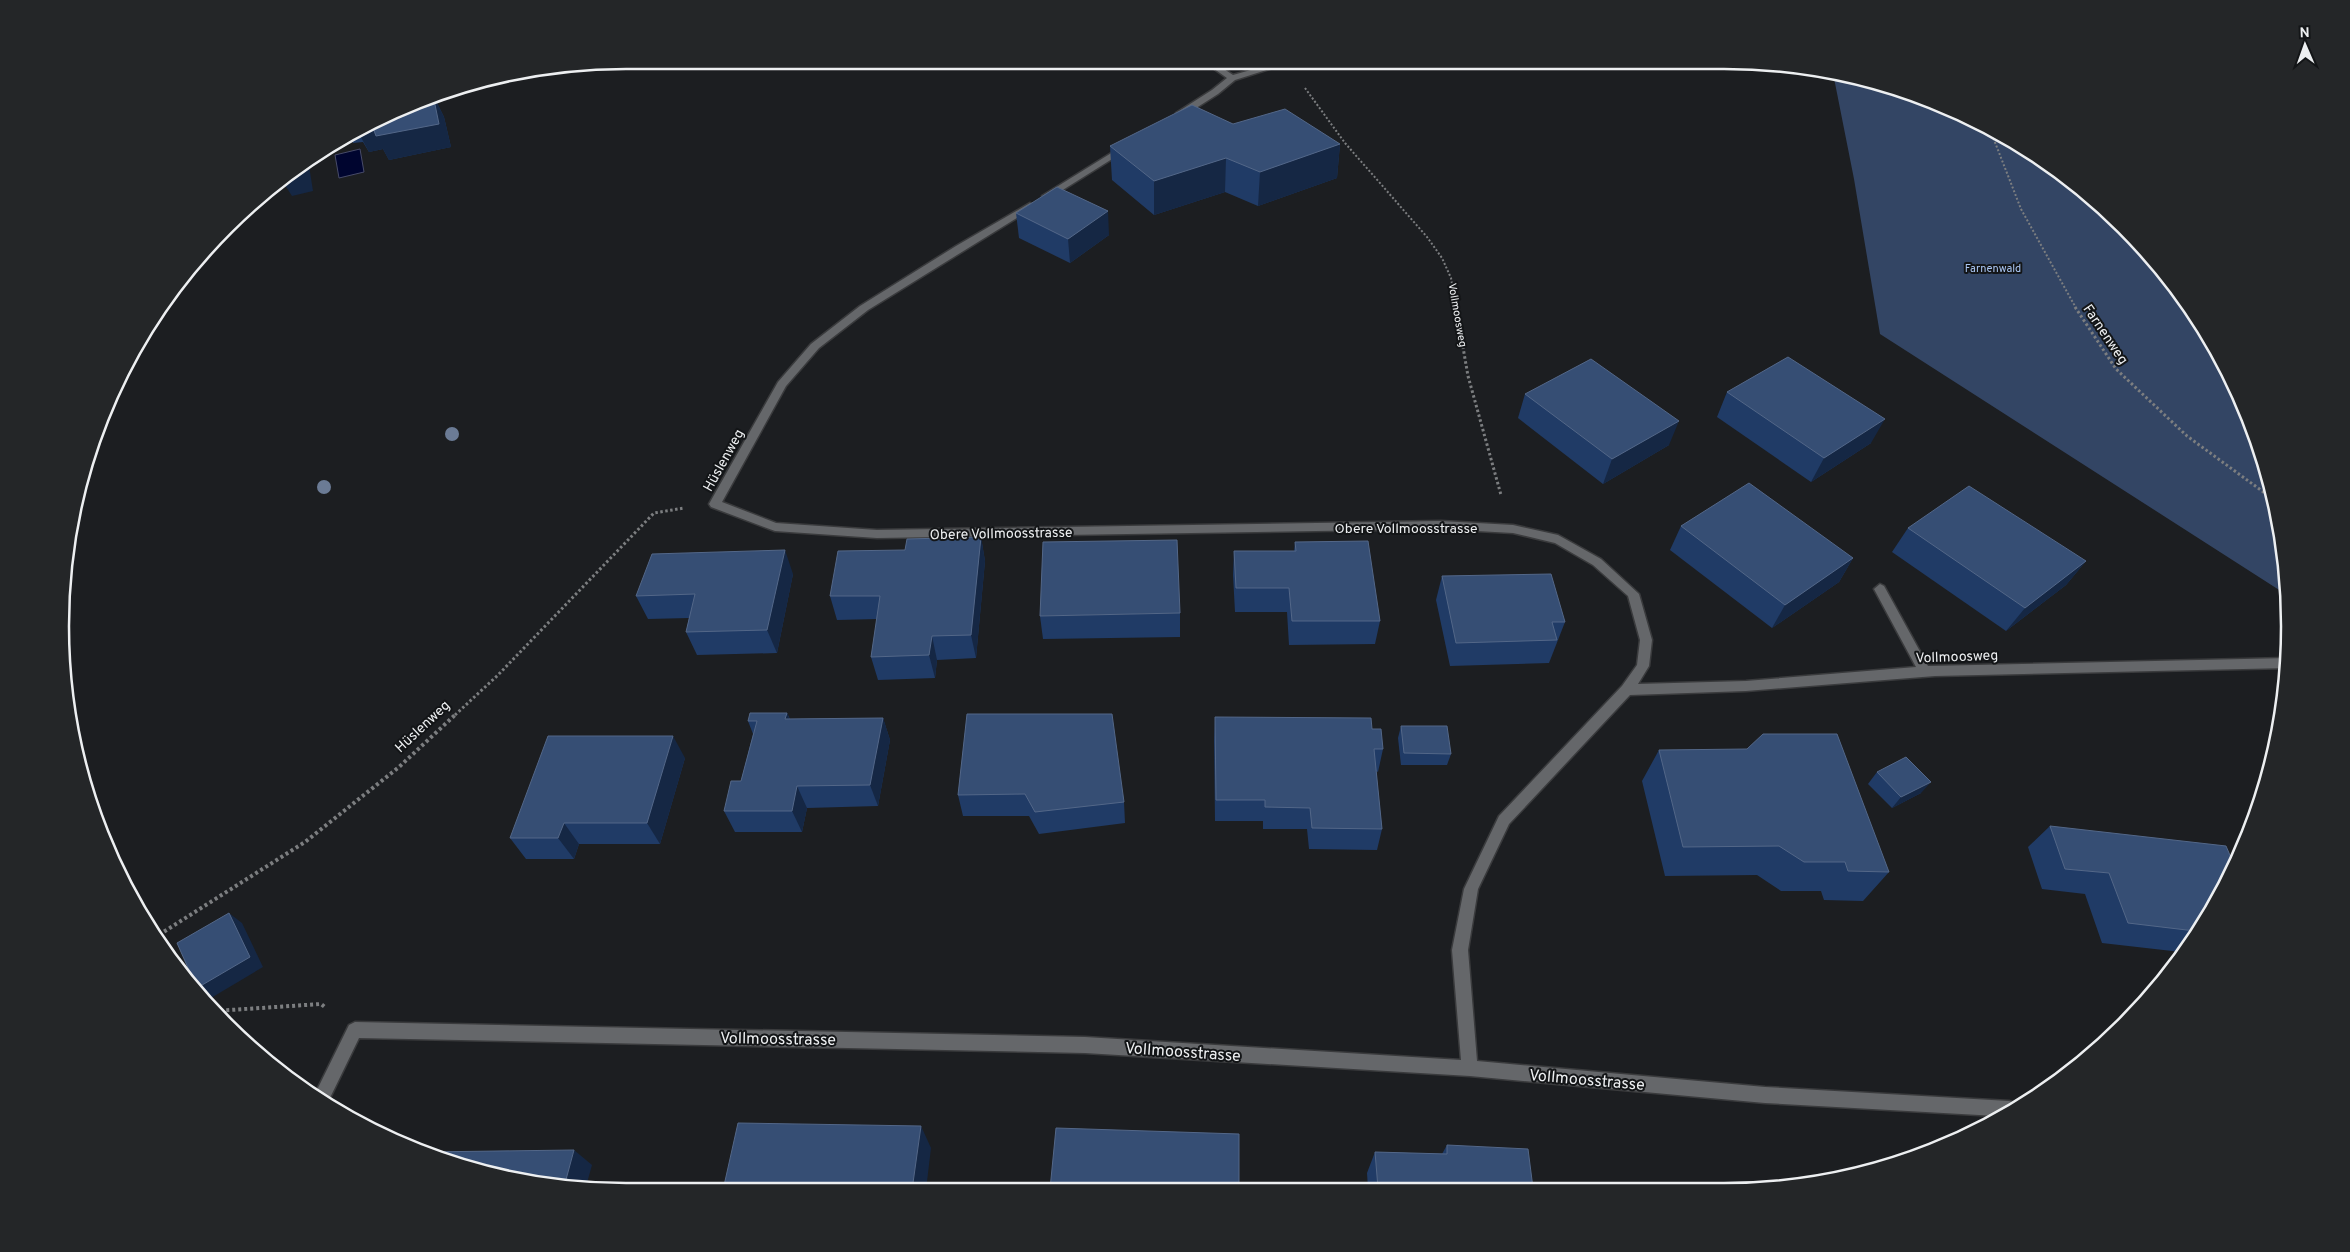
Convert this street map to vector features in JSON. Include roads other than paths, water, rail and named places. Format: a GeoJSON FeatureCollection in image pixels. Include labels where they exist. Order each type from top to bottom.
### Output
{"type":"FeatureCollection","features":[{"type":"Feature","properties":{"kind":"street"},"geometry":{"type":"LineString","coordinates":[[1219,69],[1232,78]]}},
{"type":"Feature","properties":{"kind":"street"},"geometry":{"type":"LineString","coordinates":[[1169,121],[1215,92],[1232,78],[1263,69]]}},
{"type":"Feature","properties":{"kind":"street","name":"Hüslenweg"},"geometry":{"type":"LineString","coordinates":[[715,504],[782,384],[816,346],[864,308],[943,258],[1130,146]]}},
{"type":"Feature","properties":{"kind":"street","name":"Obere Vollmoosstrasse"},"geometry":{"type":"LineString","coordinates":[[715,504],[775,527],[877,534],[1441,525],[1513,529],[1558,539],[1597,562],[1632,594],[1646,640],[1643,666],[1627,690],[1504,820],[1471,889],[1460,950],[1470,1068]]}},
{"type":"Feature","properties":{"kind":"street"},"geometry":{"type":"LineString","coordinates":[[1880,589],[1924,672]]}},
{"type":"Feature","properties":{"kind":"street","name":"Vollmoosweg"},"geometry":{"type":"LineString","coordinates":[[1627,690],[1746,686],[1924,672],[2280,663]]}},
{"type":"Feature","properties":{"kind":"street","name":"Vollmoosstrasse"},"geometry":{"type":"LineString","coordinates":[[324,1094],[356,1030],[1085,1045],[1470,1068],[1764,1095],[2003,1109]]}},
{"type":"Feature","properties":{"kind":"park label","name":"Farnenwald"},"geometry":{"type":"Point","coordinates":[1993,268]}}]}
